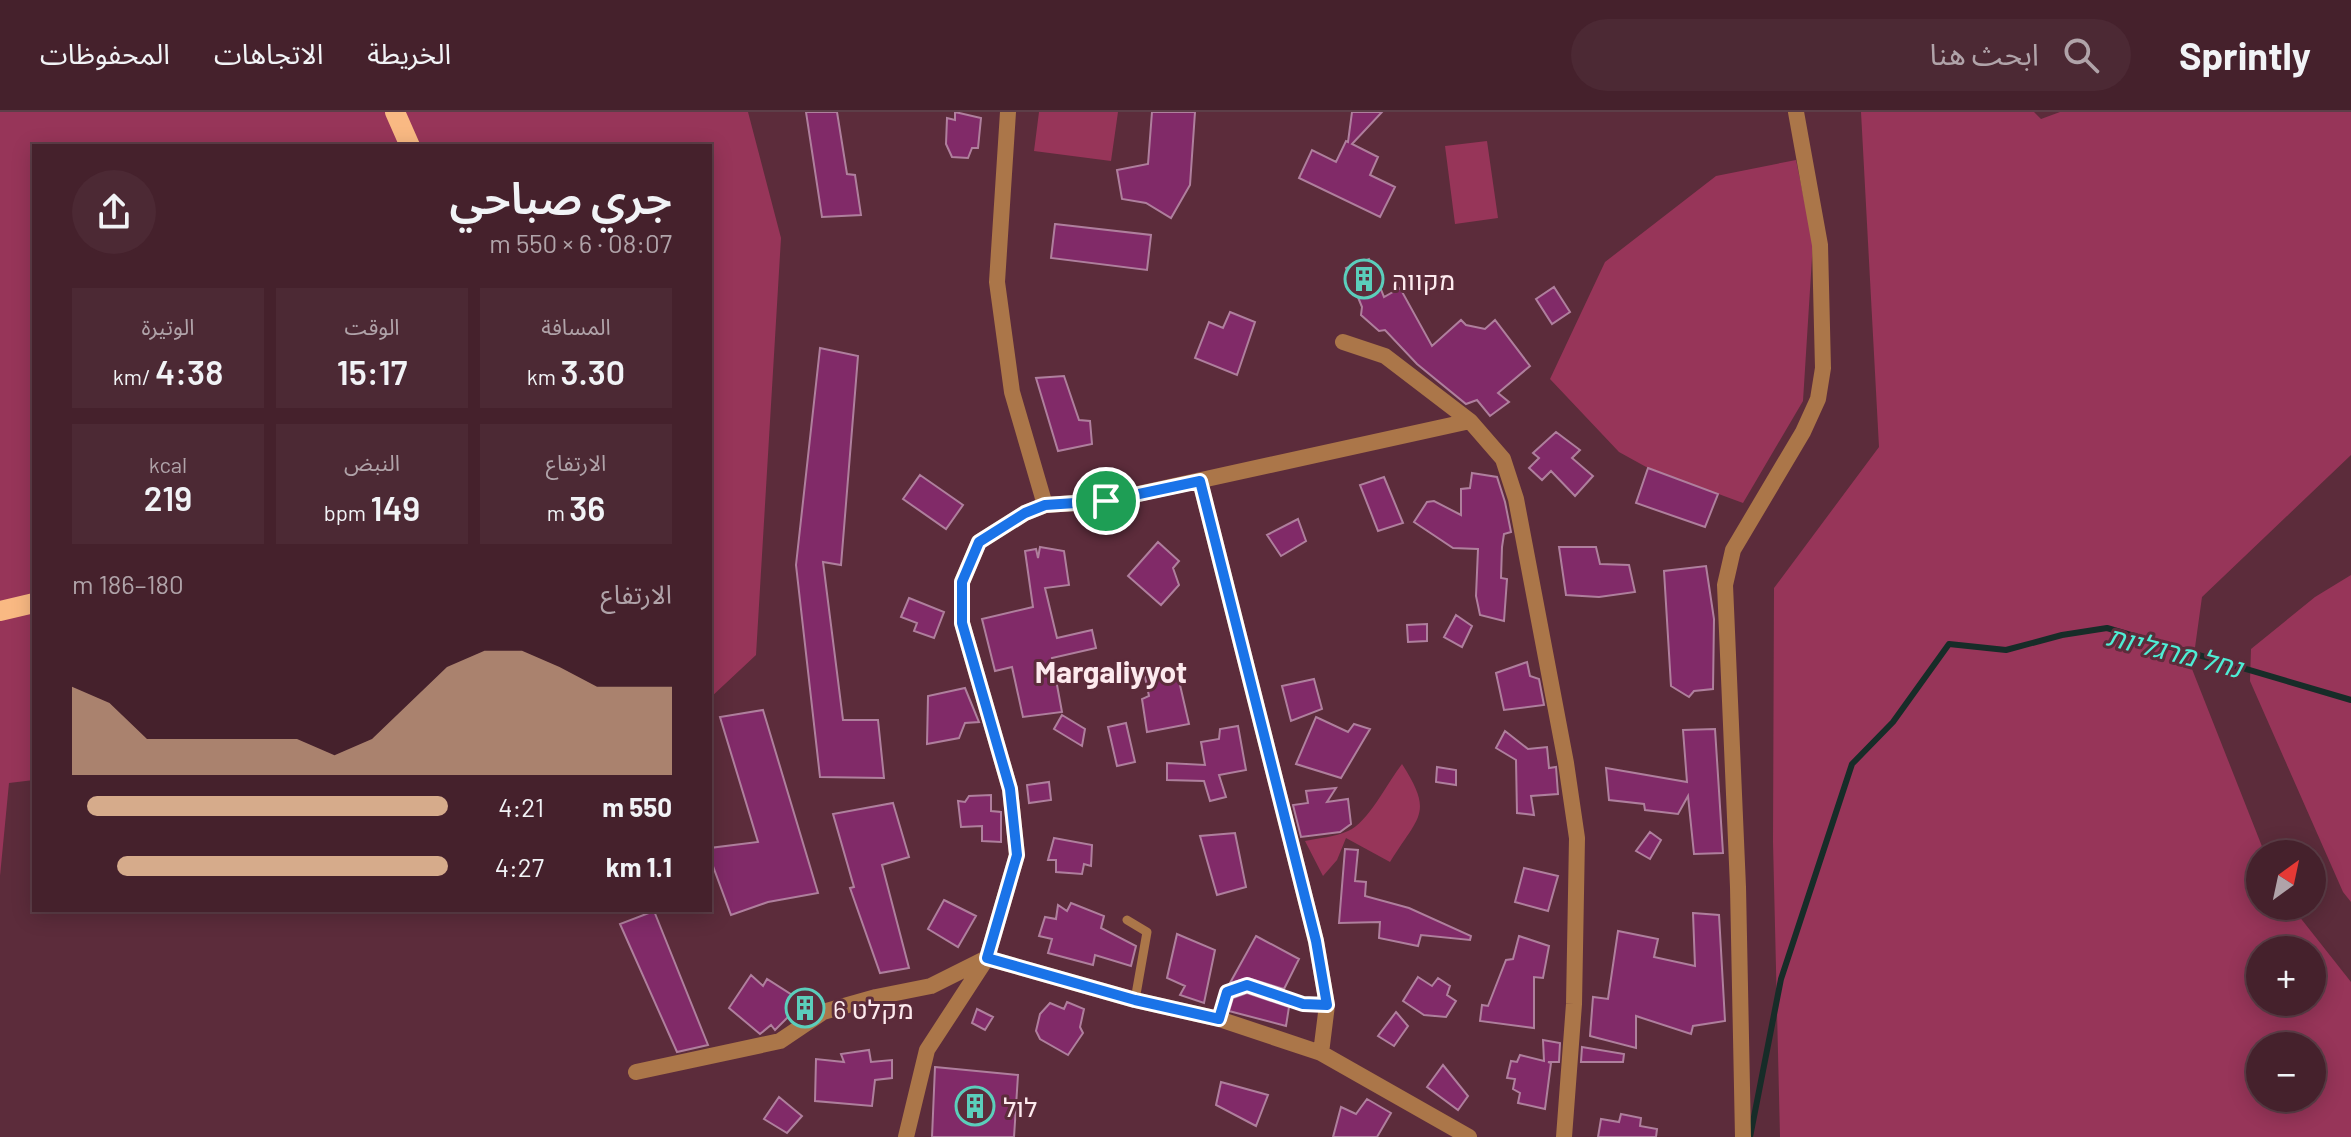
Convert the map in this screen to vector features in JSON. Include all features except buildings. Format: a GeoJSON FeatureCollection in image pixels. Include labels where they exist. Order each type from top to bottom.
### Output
{"type":"FeatureCollection","features":[{"type":"Feature","properties":{"kind":"main road"},"geometry":{"type":"LineString","coordinates":[[395,112],[409,144]]}},
{"type":"Feature","properties":{"kind":"main road"},"geometry":{"type":"LineString","coordinates":[[0,611],[32,603]]}},
{"type":"Feature","properties":{"kind":"street"},"geometry":{"type":"LineString","coordinates":[[1008,112],[997,282],[1012,392],[1045,505]]}},
{"type":"Feature","properties":{"kind":"street"},"geometry":{"type":"LineString","coordinates":[[1743,1137],[1737,872],[1725,585],[1733,550],[1803,432],[1818,399],[1823,368],[1820,245],[1796,112]]}},
{"type":"Feature","properties":{"kind":"street"},"geometry":{"type":"LineString","coordinates":[[1343,342],[1385,356],[1470,421],[1503,459],[1516,499],[1566,763],[1577,838],[1574,1004],[1564,1137]]}},
{"type":"Feature","properties":{"kind":"street"},"geometry":{"type":"LineString","coordinates":[[906,1137],[927,1050],[987,958],[1017,855],[1010,789],[962,623],[962,582],[979,542],[1025,513],[1045,505],[1106,501],[1470,421]]}},
{"type":"Feature","properties":{"kind":"street"},"geometry":{"type":"LineString","coordinates":[[1200,481],[1316,941],[1327,1005],[1321,1053]]}},
{"type":"Feature","properties":{"kind":"street"},"geometry":{"type":"LineString","coordinates":[[636,1072],[780,1041],[823,1012],[931,986],[987,958],[1135,1000],[1219,1019],[1321,1053],[1469,1137]]}},
{"type":"Feature","properties":{"kind":"lane"},"geometry":{"type":"LineString","coordinates":[[1127,920],[1147,932],[1135,1000]]}},
{"type":"Feature","properties":{"kind":"lane"},"geometry":{"type":"LineString","coordinates":[[1219,1019],[1227,992],[1247,985],[1303,1004],[1327,1005]]}},
{"type":"Feature","properties":{"kind":"shaded area"},"geometry":{"type":"Polygon","coordinates":[[[0,112],[748,112],[781,238],[756,655],[712,696],[712,144],[32,144],[32,780],[9,783],[0,876],[0,112]]]}},
{"type":"Feature","properties":{"kind":"shaded area"},"geometry":{"type":"Polygon","coordinates":[[[1039,112],[1118,112],[1111,161],[1034,151],[1039,112]]]}},
{"type":"Feature","properties":{"kind":"shaded area"},"geometry":{"type":"Polygon","coordinates":[[[1861,112],[2034,112],[2041,119],[2060,112],[2351,112],[2351,455],[2202,597],[2192,669],[2259,840],[2246,840],[2246,920],[2302,920],[2315,936],[2246,936],[2246,1016],[2326,1016],[2326,950],[2351,982],[2351,1137],[1780,1137],[1773,842],[1774,588],[1879,447],[1861,112]]]}},
{"type":"Feature","properties":{"kind":"shaded area"},"geometry":{"type":"Polygon","coordinates":[[[1487,141],[1498,218],[1455,224],[1445,146],[1487,141]]]}},
{"type":"Feature","properties":{"kind":"shaded area"},"geometry":{"type":"Polygon","coordinates":[[[1796,160],[1813,242],[1803,401],[1743,503],[1648,468],[1619,452],[1550,379],[1605,262],[1716,176],[1796,160]]]}},
{"type":"Feature","properties":{"kind":"shaded area"},"geometry":{"type":"Polygon","coordinates":[[[2351,575],[2351,902],[2343,892],[2326,853],[2326,840],[2320,840],[2250,681],[2251,649],[2315,597],[2351,575]]]}},
{"type":"Feature","properties":{"kind":"shaded area"},"geometry":{"type":"Polygon","coordinates":[[[1402,764],[1418,794],[1419,814],[1390,862],[1346,838],[1337,860],[1323,876],[1305,841],[1338,835],[1355,827],[1370,811],[1402,764]]]}},
{"type":"Feature","properties":{"kind":"waterway","name":"נחל מרגליות"},"geometry":{"type":"LineString","coordinates":[[1750,1137],[1781,979],[1852,764],[1893,722],[1949,644],[2006,650],[2062,635],[2107,628],[2351,700]]}},
{"type":"Feature","properties":{"kind":"place","name":"מקווה"},"geometry":{"type":"Point","coordinates":[1364,279]}},
{"type":"Feature","properties":{"kind":"place","name":"מקלט 6"},"geometry":{"type":"Point","coordinates":[805,1008]}},
{"type":"Feature","properties":{"kind":"place","name":"לול"},"geometry":{"type":"Point","coordinates":[975,1106]}},
{"type":"Feature","properties":{"kind":"district","name":"Margaliyyot"},"geometry":{"type":"Point","coordinates":[1111,671]}},
{"type":"Feature","properties":{"kind":"route"},"geometry":{"type":"LineString","coordinates":[[1200,481],[1316,941],[1327,1005],[1303,1004],[1247,985],[1227,992],[1219,1019],[1135,1000],[987,958],[1017,855],[1010,789],[962,623],[962,582],[979,542],[1025,513],[1045,505],[1106,501],[1200,481]]}}]}
